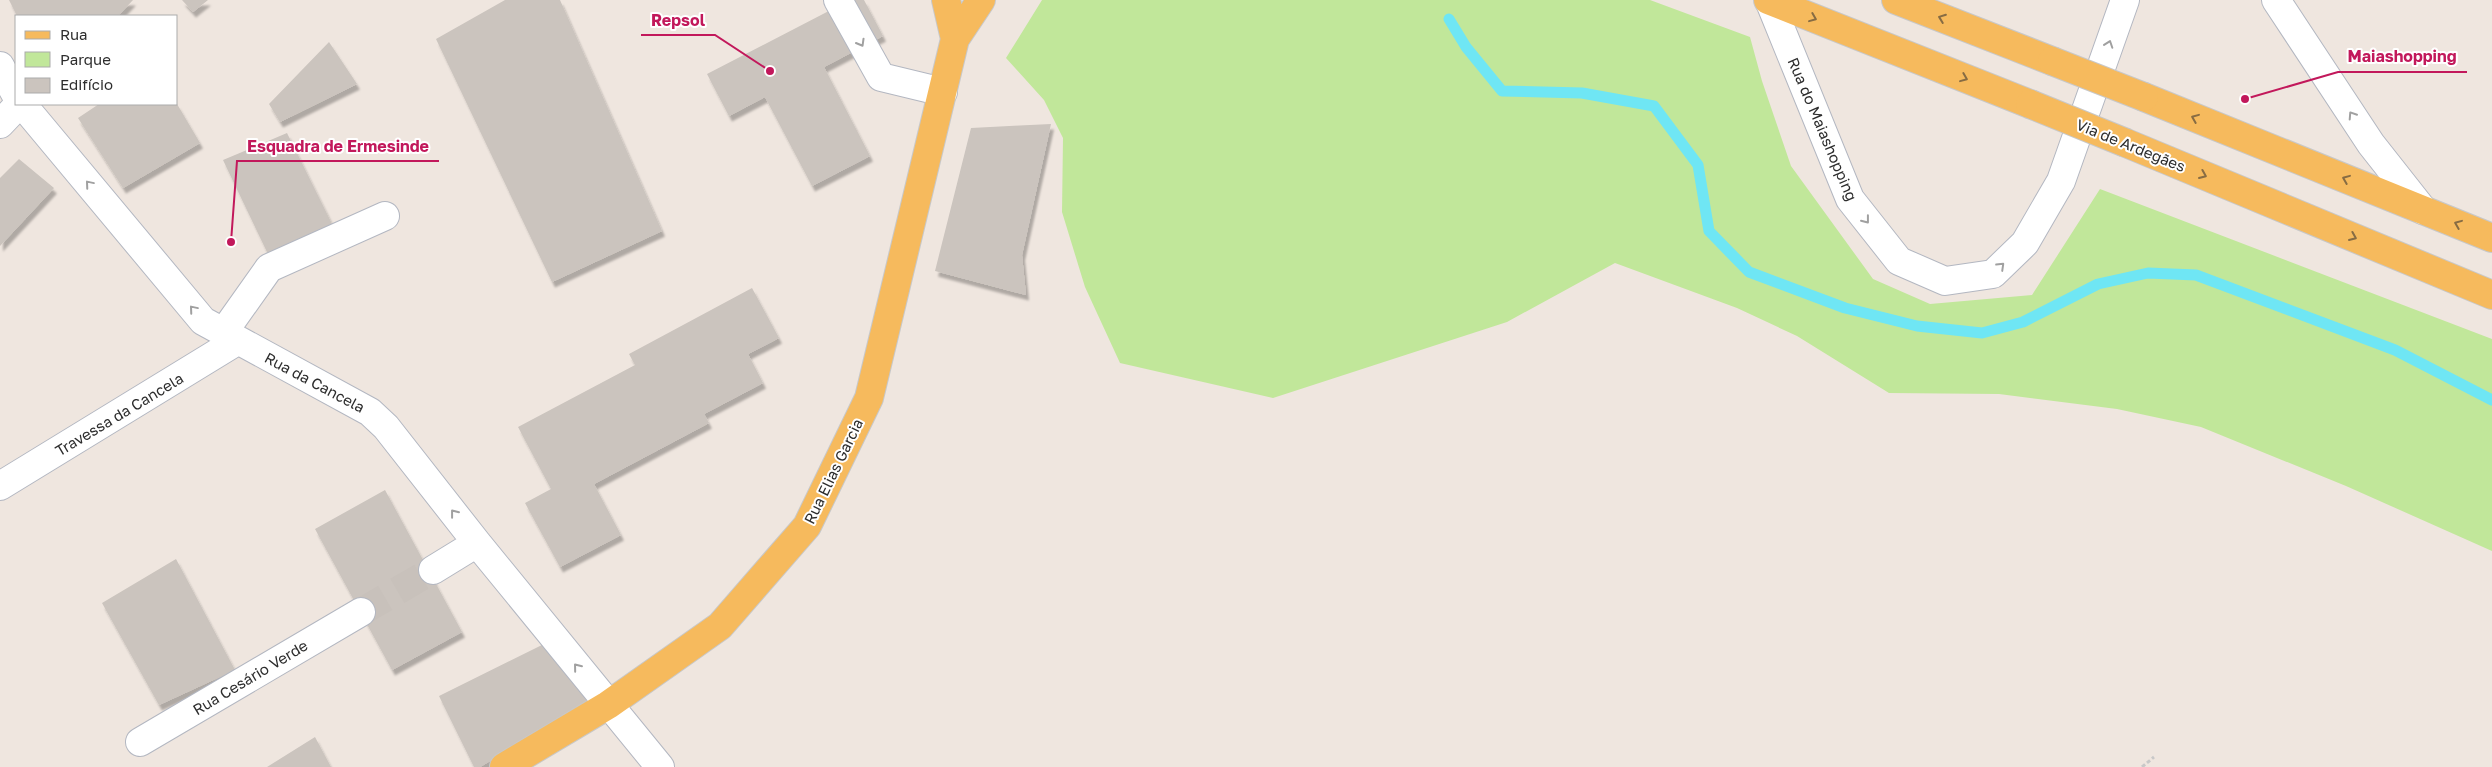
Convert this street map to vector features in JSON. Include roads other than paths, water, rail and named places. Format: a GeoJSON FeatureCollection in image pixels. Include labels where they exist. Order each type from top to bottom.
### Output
{"type":"FeatureCollection","features":[{"type":"Feature","properties":{"kind":"main road","name":"Rua Elias Garcia"},"geometry":{"type":"LineString","coordinates":[[946,0],[955,39]]}},
{"type":"Feature","properties":{"kind":"main road","name":"Rua Elias Garcia"},"geometry":{"type":"LineString","coordinates":[[504,767],[608,705],[720,626],[807,526],[869,398],[955,39],[981,0]]}},
{"type":"Feature","properties":{"kind":"main road","name":"Via de Ardegães"},"geometry":{"type":"LineString","coordinates":[[1768,0],[2126,143],[2492,295]]}},
{"type":"Feature","properties":{"kind":"main road"},"geometry":{"type":"LineString","coordinates":[[1896,0],[2144,97],[2492,238]]}},
{"type":"Feature","properties":{"kind":"street"},"geometry":{"type":"LineString","coordinates":[[838,0],[881,77],[943,92]]}},
{"type":"Feature","properties":{"kind":"street","name":"Rua do Maiashopping"},"geometry":{"type":"LineString","coordinates":[[1768,0],[1850,199],[1898,261],[1945,281],[1992,274],[2025,243],[2061,181],[2125,0]]}},
{"type":"Feature","properties":{"kind":"street"},"geometry":{"type":"LineString","coordinates":[[2276,0],[2371,144],[2423,210]]}},
{"type":"Feature","properties":{"kind":"street"},"geometry":{"type":"LineString","coordinates":[[0,66],[15,92]]}},
{"type":"Feature","properties":{"kind":"street"},"geometry":{"type":"LineString","coordinates":[[0,124],[19,105]]}},
{"type":"Feature","properties":{"kind":"street","name":"Rua da Cancela"},"geometry":{"type":"LineString","coordinates":[[21,105],[203,321],[370,412],[386,426],[477,543],[660,767]]}},
{"type":"Feature","properties":{"kind":"street"},"geometry":{"type":"LineString","coordinates":[[230,337],[269,268],[385,216]]}},
{"type":"Feature","properties":{"kind":"street","name":"Travessa da Cancela"},"geometry":{"type":"LineString","coordinates":[[0,486],[230,337]]}},
{"type":"Feature","properties":{"kind":"street"},"geometry":{"type":"LineString","coordinates":[[433,570],[477,543]]}},
{"type":"Feature","properties":{"kind":"street","name":"Rua Cesário Verde"},"geometry":{"type":"LineString","coordinates":[[140,742],[361,612]]}},
{"type":"Feature","properties":{"kind":"waterway"},"geometry":{"type":"LineString","coordinates":[[1449,19],[1466,47],[1502,91],[1582,93],[1654,106],[1698,165],[1709,231],[1749,272],[1845,308],[1917,326],[1982,333],[2023,322],[2098,284],[2148,273],[2196,275],[2395,350],[2492,400]]}},
{"type":"Feature","properties":{"kind":"tunnel"},"geometry":{"type":"LineString","coordinates":[[361,612],[433,570]]}},
{"type":"Feature","properties":{"kind":"place","name":"Repsol"},"geometry":{"type":"Point","coordinates":[770,71]}},
{"type":"Feature","properties":{"kind":"place","name":"Maiashopping"},"geometry":{"type":"Point","coordinates":[2245,99]}},
{"type":"Feature","properties":{"kind":"place","name":"Esquadra de Ermesinde"},"geometry":{"type":"Point","coordinates":[231,242]}}]}
